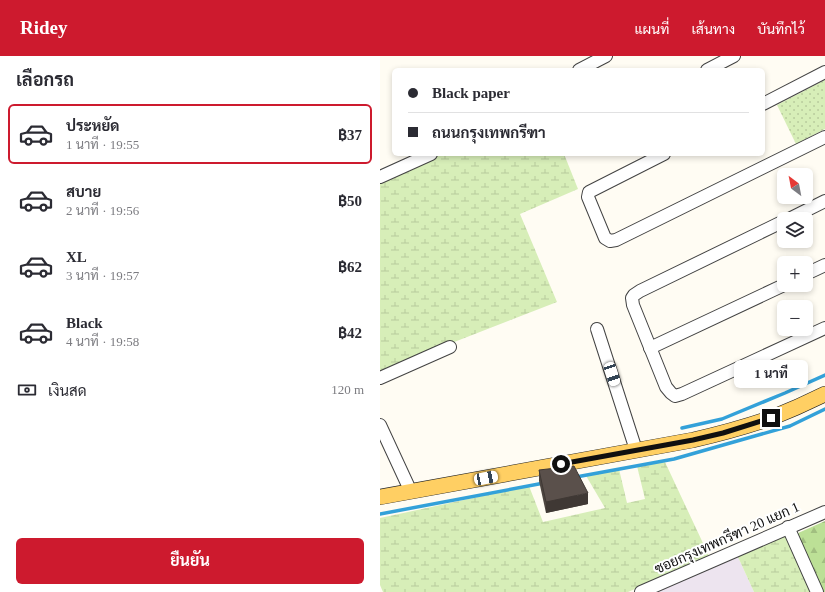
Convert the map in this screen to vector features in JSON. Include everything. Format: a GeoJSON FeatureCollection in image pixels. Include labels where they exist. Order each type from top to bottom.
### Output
{"type":"FeatureCollection","features":[{"type":"Feature","properties":{"kind":"main road"},"geometry":{"type":"LineString","coordinates":[[380,497],[723,433],[771,418],[825,394]]}},
{"type":"Feature","properties":{"kind":"street"},"geometry":{"type":"LineString","coordinates":[[583,68],[606,56]]}},
{"type":"Feature","properties":{"kind":"street"},"geometry":{"type":"LineString","coordinates":[[711,68],[734,56]]}},
{"type":"Feature","properties":{"kind":"street"},"geometry":{"type":"LineString","coordinates":[[765,103],[825,72]]}},
{"type":"Feature","properties":{"kind":"street"},"geometry":{"type":"LineString","coordinates":[[660,156],[589,192],[588,197],[605,238],[610,241],[616,240],[825,137]]}},
{"type":"Feature","properties":{"kind":"street"},"geometry":{"type":"LineString","coordinates":[[380,177],[427,156]]}},
{"type":"Feature","properties":{"kind":"street"},"geometry":{"type":"LineString","coordinates":[[803,212],[825,201]]}},
{"type":"Feature","properties":{"kind":"street"},"geometry":{"type":"LineString","coordinates":[[777,224],[634,294],[632,298],[633,305],[666,387],[675,396],[682,394],[825,328]]}},
{"type":"Feature","properties":{"kind":"street"},"geometry":{"type":"LineString","coordinates":[[813,271],[825,265]]}},
{"type":"Feature","properties":{"kind":"street"},"geometry":{"type":"LineString","coordinates":[[650,348],[777,288]]}},
{"type":"Feature","properties":{"kind":"street"},"geometry":{"type":"LineString","coordinates":[[597,329],[636,450]]}},
{"type":"Feature","properties":{"kind":"street"},"geometry":{"type":"LineString","coordinates":[[380,378],[450,347]]}},
{"type":"Feature","properties":{"kind":"street"},"geometry":{"type":"LineString","coordinates":[[380,425],[411,492]]}},
{"type":"Feature","properties":{"kind":"street","name":"ซอยกรุงเทพกรีฑา 20 แยก 1"},"geometry":{"type":"LineString","coordinates":[[641,592],[825,512]]}},
{"type":"Feature","properties":{"kind":"street"},"geometry":{"type":"LineString","coordinates":[[788,527],[817,592]]}},
{"type":"Feature","properties":{"kind":"shaded area"},"geometry":{"type":"Polygon","coordinates":[[[738,557],[754,592],[657,592],[738,557]]]}},
{"type":"Feature","properties":{"kind":"green space"},"geometry":{"type":"Polygon","coordinates":[[[825,80],[825,129],[796,144],[777,105],[825,80]]]}},
{"type":"Feature","properties":{"kind":"green space"},"geometry":{"type":"Polygon","coordinates":[[[438,156],[565,156],[578,189],[520,214],[557,302],[380,371],[380,183],[438,156]]]}},
{"type":"Feature","properties":{"kind":"green space"},"geometry":{"type":"Polygon","coordinates":[[[665,462],[709,556],[628,592],[383,592],[380,585],[380,518],[529,486],[543,522],[605,508],[585,474],[619,469],[627,503],[645,499],[637,466],[665,462]]]}},
{"type":"Feature","properties":{"kind":"green space"},"geometry":{"type":"Polygon","coordinates":[[[825,521],[825,592],[822,592],[796,534],[825,521]]]}},
{"type":"Feature","properties":{"kind":"green space"},"geometry":{"type":"Polygon","coordinates":[[[788,535],[811,592],[754,592],[738,557],[788,535]]]}},
{"type":"Feature","properties":{"kind":"building"},"geometry":{"type":"Polygon","coordinates":[[[574,466],[588,493],[546,502],[539,470],[574,466]]]}},
{"type":"Feature","properties":{"kind":"waterway"},"geometry":{"type":"LineString","coordinates":[[682,428],[722,419],[825,375]]}},
{"type":"Feature","properties":{"kind":"waterway"},"geometry":{"type":"LineString","coordinates":[[576,477],[674,459],[790,426],[825,409]]}},
{"type":"Feature","properties":{"kind":"waterway"},"geometry":{"type":"LineString","coordinates":[[380,514],[544,483]]}},
{"type":"Feature","properties":{"kind":"route"},"geometry":{"type":"LineString","coordinates":[[561,464],[693,440],[723,433],[771,418]]}}]}
